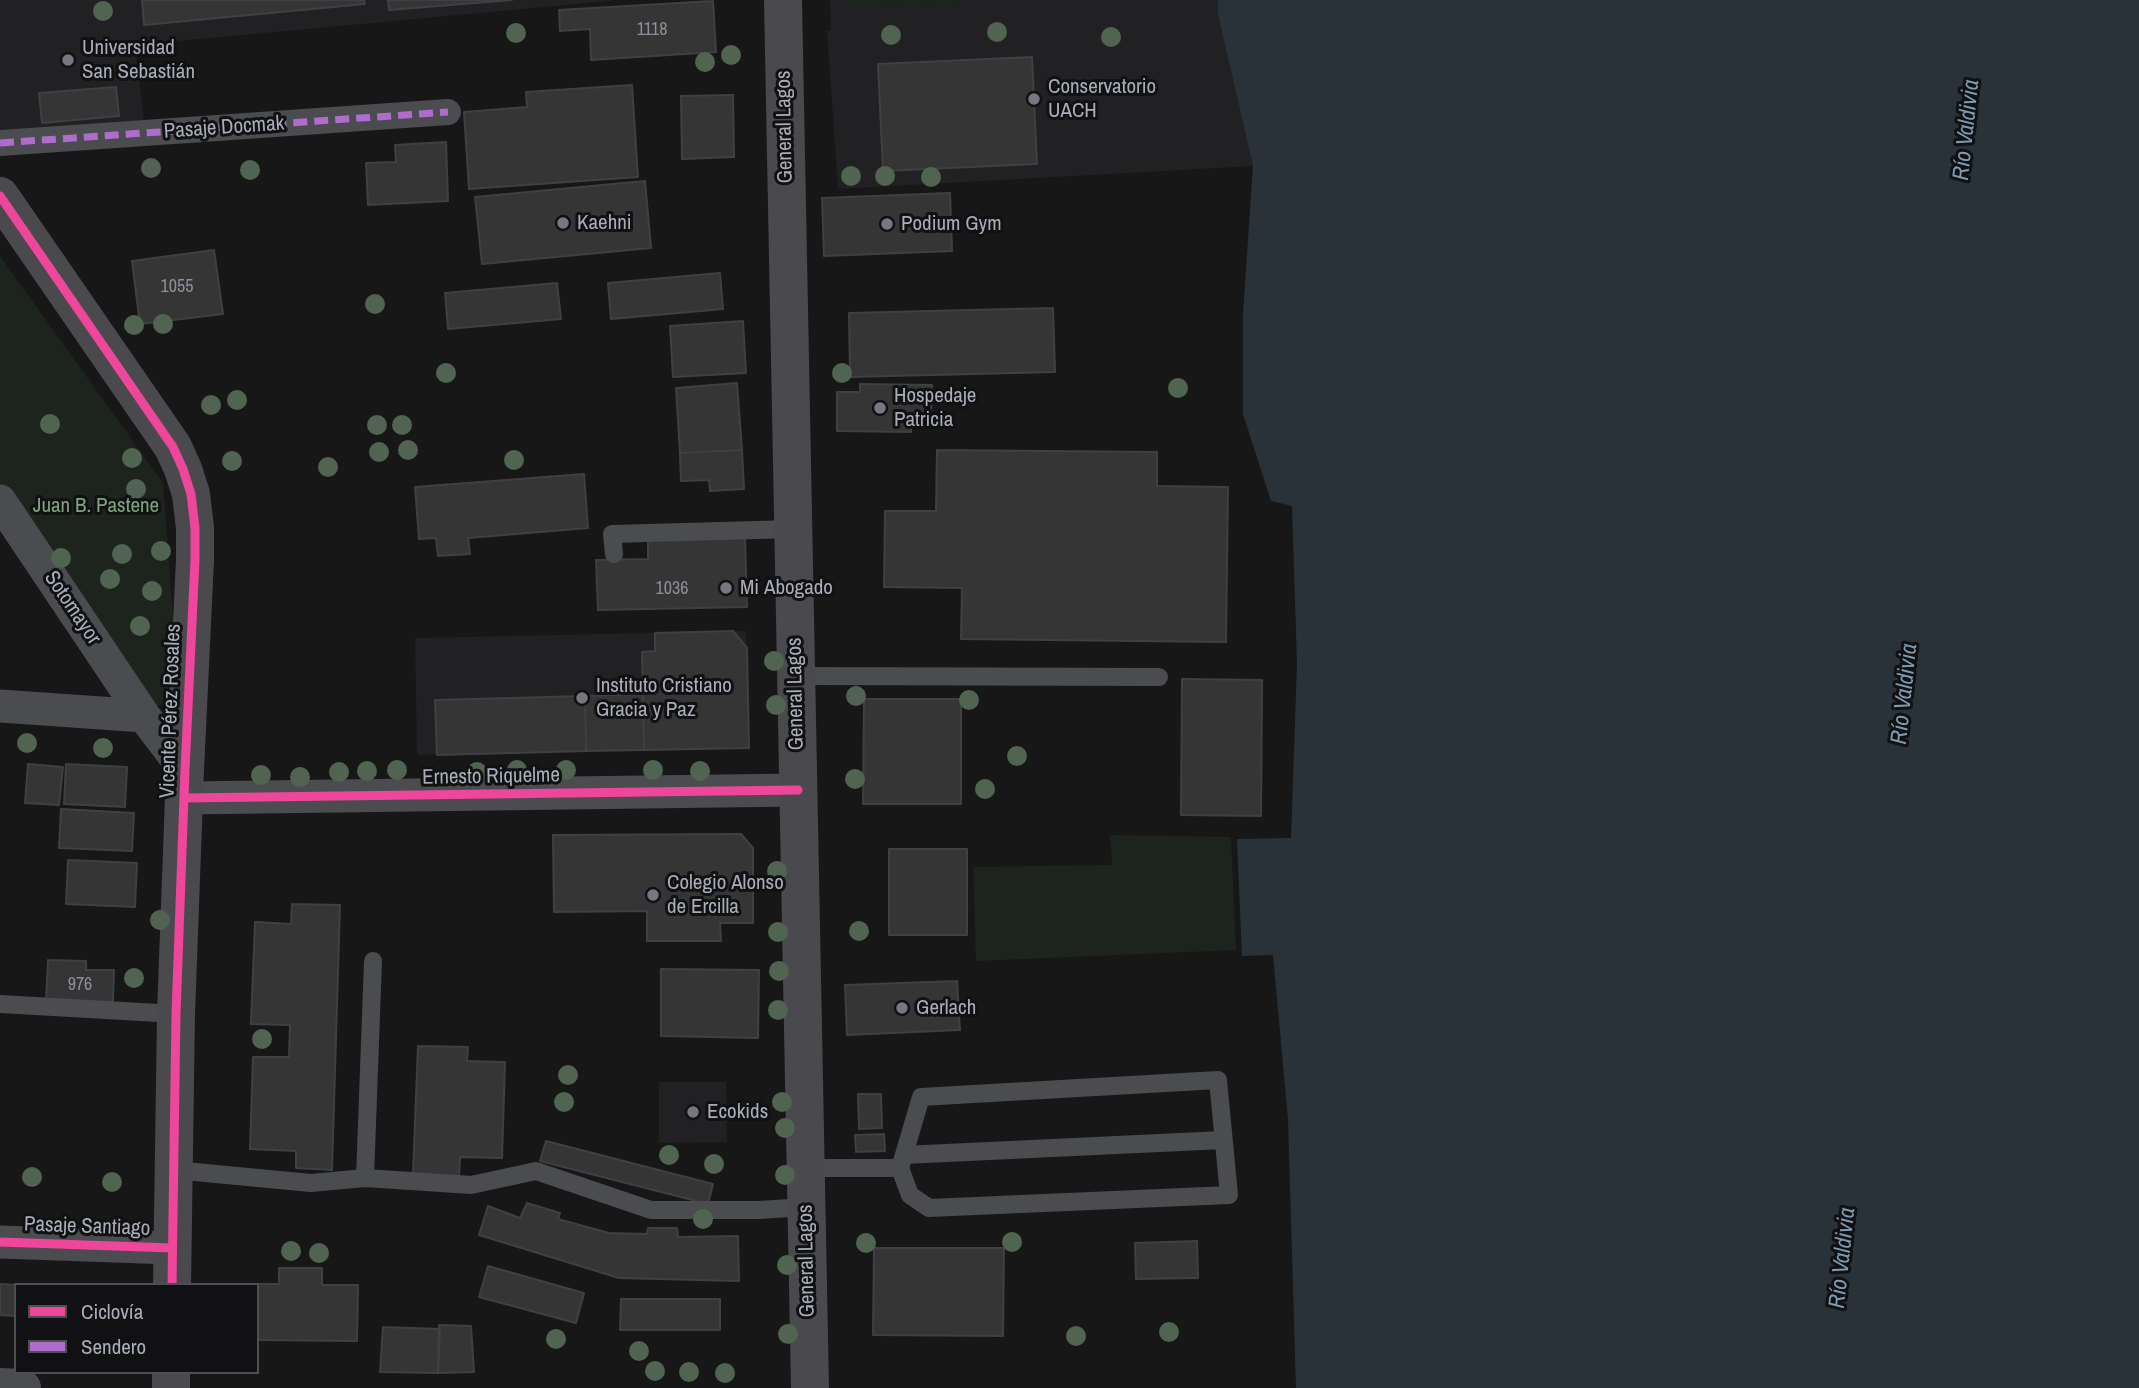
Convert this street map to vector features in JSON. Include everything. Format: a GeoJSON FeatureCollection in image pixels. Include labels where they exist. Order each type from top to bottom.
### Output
{"type":"FeatureCollection","features":[{"type":"Feature","properties":{"kind":"main road","name":"General Lagos"},"geometry":{"type":"LineString","coordinates":[[783,0],[810,1388]]}},
{"type":"Feature","properties":{"kind":"main road","name":"Vicente Pérez Rosales"},"geometry":{"type":"LineString","coordinates":[[0,196],[173,447],[191,494],[195,559],[176,1014],[172,1266]]}},
{"type":"Feature","properties":{"kind":"street","name":"Pasaje Docmak"},"geometry":{"type":"LineString","coordinates":[[0,144],[448,112]]}},
{"type":"Feature","properties":{"kind":"street","name":"Sotomayor"},"geometry":{"type":"LineString","coordinates":[[0,501],[144,716]]}},
{"type":"Feature","properties":{"kind":"street"},"geometry":{"type":"LineString","coordinates":[[0,706],[144,716],[185,784]]}},
{"type":"Feature","properties":{"kind":"street","name":"Ernesto Riquelme"},"geometry":{"type":"LineString","coordinates":[[185,784],[798,790]]}},
{"type":"Feature","properties":{"kind":"street","name":"Pasaje Santiago"},"geometry":{"type":"LineString","coordinates":[[0,1242],[172,1266]]}},
{"type":"Feature","properties":{"kind":"street"},"geometry":{"type":"LineString","coordinates":[[0,1387],[22,1388]]}},
{"type":"Feature","properties":{"kind":"lane"},"geometry":{"type":"LineString","coordinates":[[614,554],[612,534],[793,528]]}},
{"type":"Feature","properties":{"kind":"lane"},"geometry":{"type":"LineString","coordinates":[[796,676],[1159,677]]}},
{"type":"Feature","properties":{"kind":"lane"},"geometry":{"type":"LineString","coordinates":[[365,1178],[373,961]]}},
{"type":"Feature","properties":{"kind":"lane"},"geometry":{"type":"LineString","coordinates":[[0,1003],[176,1014]]}},
{"type":"Feature","properties":{"kind":"lane"},"geometry":{"type":"LineString","coordinates":[[1218,1080],[1223,1140],[1229,1195],[929,1209],[910,1195],[902,1162],[921,1097],[1218,1080]]}},
{"type":"Feature","properties":{"kind":"lane"},"geometry":{"type":"LineString","coordinates":[[806,1168],[1223,1140]]}},
{"type":"Feature","properties":{"kind":"lane"},"geometry":{"type":"LineString","coordinates":[[174,1170],[312,1183],[365,1178],[471,1185],[536,1171],[651,1210],[760,1210],[806,1206]]}},
{"type":"Feature","properties":{"kind":"shaded area","name":"Universidad San Sebastián"},"geometry":{"type":"Polygon","coordinates":[[[0,0],[620,0],[135,45],[144,121],[0,132],[0,0]]]}},
{"type":"Feature","properties":{"kind":"shaded area","name":"Conservatorio UACH"},"geometry":{"type":"Polygon","coordinates":[[[830,0],[1218,0],[1218,15],[1253,166],[838,189],[827,31],[831,31],[830,0]]]}},
{"type":"Feature","properties":{"kind":"shaded area","name":"Instituto Cristiano Gracia y Paz"},"geometry":{"type":"Polygon","coordinates":[[[746,631],[749,748],[417,755],[415,638],[746,631]]]}},
{"type":"Feature","properties":{"kind":"shaded area","name":"Ecokids"},"geometry":{"type":"Polygon","coordinates":[[[659,1082],[726,1082],[727,1142],[659,1143],[659,1082]]]}},
{"type":"Feature","properties":{"kind":"green space"},"geometry":{"type":"Polygon","coordinates":[[[851,0],[960,0],[961,6],[851,7],[851,0]]]}},
{"type":"Feature","properties":{"kind":"green space","name":"Juan B. Pastene"},"geometry":{"type":"Polygon","coordinates":[[[0,256],[163,483],[179,697],[151,709],[0,484],[0,256]]]}},
{"type":"Feature","properties":{"kind":"green space"},"geometry":{"type":"Polygon","coordinates":[[[1110,835],[1231,837],[1236,950],[976,961],[973,867],[1112,865],[1110,835]]]}},
{"type":"Feature","properties":{"kind":"water","name":"Río Valdivia"},"geometry":{"type":"Polygon","coordinates":[[[1218,0],[2139,0],[2139,1388],[1296,1388],[1288,1119],[1273,955],[1242,956],[1237,839],[1291,838],[1297,664],[1292,506],[1271,501],[1243,414],[1243,313],[1253,166],[1218,15],[1218,0]]]}},
{"type":"Feature","properties":{"kind":"building"},"geometry":{"type":"Polygon","coordinates":[[[142,0],[364,0],[365,4],[144,25],[142,0]]]}},
{"type":"Feature","properties":{"kind":"building"},"geometry":{"type":"Polygon","coordinates":[[[388,0],[512,0],[389,10],[388,0]]]}},
{"type":"Feature","properties":{"kind":"building"},"geometry":{"type":"Polygon","coordinates":[[[713,1],[716,52],[591,60],[590,29],[560,31],[559,10],[713,1]]]}},
{"type":"Feature","properties":{"kind":"building"},"geometry":{"type":"Polygon","coordinates":[[[1032,57],[1037,164],[883,171],[878,64],[1032,57]]]}},
{"type":"Feature","properties":{"kind":"building"},"geometry":{"type":"Polygon","coordinates":[[[632,85],[638,177],[469,189],[464,112],[527,107],[526,92],[632,85]]]}},
{"type":"Feature","properties":{"kind":"building"},"geometry":{"type":"Polygon","coordinates":[[[116,87],[119,116],[42,123],[39,93],[116,87]]]}},
{"type":"Feature","properties":{"kind":"building"},"geometry":{"type":"Polygon","coordinates":[[[733,95],[734,157],[682,159],[681,96],[733,95]]]}},
{"type":"Feature","properties":{"kind":"building"},"geometry":{"type":"Polygon","coordinates":[[[446,142],[448,201],[368,205],[366,163],[396,162],[395,145],[446,142]]]}},
{"type":"Feature","properties":{"kind":"building","name":"Kaehni"},"geometry":{"type":"Polygon","coordinates":[[[645,181],[651,248],[482,264],[475,197],[645,181]]]}},
{"type":"Feature","properties":{"kind":"building","name":"Podium Gym"},"geometry":{"type":"Polygon","coordinates":[[[950,193],[952,251],[824,256],[822,198],[950,193]]]}},
{"type":"Feature","properties":{"kind":"building"},"geometry":{"type":"Polygon","coordinates":[[[214,250],[223,314],[140,324],[132,261],[214,250]]]}},
{"type":"Feature","properties":{"kind":"building"},"geometry":{"type":"Polygon","coordinates":[[[720,273],[723,309],[611,319],[608,283],[720,273]]]}},
{"type":"Feature","properties":{"kind":"building"},"geometry":{"type":"Polygon","coordinates":[[[557,283],[561,319],[448,329],[445,293],[557,283]]]}},
{"type":"Feature","properties":{"kind":"building"},"geometry":{"type":"Polygon","coordinates":[[[1053,308],[1055,372],[850,377],[849,313],[1053,308]]]}},
{"type":"Feature","properties":{"kind":"building"},"geometry":{"type":"Polygon","coordinates":[[[743,321],[746,373],[673,377],[670,326],[743,321]]]}},
{"type":"Feature","properties":{"kind":"building"},"geometry":{"type":"Polygon","coordinates":[[[737,383],[742,450],[680,453],[676,388],[737,383]]]}},
{"type":"Feature","properties":{"kind":"building"},"geometry":{"type":"Polygon","coordinates":[[[860,384],[932,385],[931,414],[912,414],[911,432],[837,431],[837,392],[860,392],[860,384]]]}},
{"type":"Feature","properties":{"kind":"building"},"geometry":{"type":"Polygon","coordinates":[[[742,450],[744,489],[710,491],[709,480],[681,481],[680,453],[742,450]]]}},
{"type":"Feature","properties":{"kind":"building"},"geometry":{"type":"Polygon","coordinates":[[[937,450],[1157,452],[1157,486],[1228,487],[1226,642],[961,639],[962,588],[884,587],[885,511],[936,511],[937,450]]]}},
{"type":"Feature","properties":{"kind":"building"},"geometry":{"type":"Polygon","coordinates":[[[584,474],[588,528],[468,538],[470,554],[438,556],[436,538],[419,539],[415,487],[584,474]]]}},
{"type":"Feature","properties":{"kind":"building"},"geometry":{"type":"Polygon","coordinates":[[[745,537],[747,607],[598,610],[596,560],[648,559],[648,539],[745,537]]]}},
{"type":"Feature","properties":{"kind":"building"},"geometry":{"type":"Polygon","coordinates":[[[733,631],[747,648],[749,748],[644,750],[642,652],[655,651],[655,633],[733,631]]]}},
{"type":"Feature","properties":{"kind":"building"},"geometry":{"type":"Polygon","coordinates":[[[1182,679],[1262,680],[1261,816],[1181,815],[1182,679]]]}},
{"type":"Feature","properties":{"kind":"building"},"geometry":{"type":"Polygon","coordinates":[[[643,694],[644,750],[586,751],[585,696],[643,694]]]}},
{"type":"Feature","properties":{"kind":"building"},"geometry":{"type":"Polygon","coordinates":[[[585,696],[586,751],[437,755],[435,700],[585,696]]]}},
{"type":"Feature","properties":{"kind":"building"},"geometry":{"type":"Polygon","coordinates":[[[864,699],[961,699],[961,804],[863,804],[864,699]]]}},
{"type":"Feature","properties":{"kind":"building"},"geometry":{"type":"Polygon","coordinates":[[[28,764],[63,767],[59,805],[25,803],[28,764]]]}},
{"type":"Feature","properties":{"kind":"building"},"geometry":{"type":"Polygon","coordinates":[[[66,764],[127,767],[125,807],[64,804],[66,764]]]}},
{"type":"Feature","properties":{"kind":"building"},"geometry":{"type":"Polygon","coordinates":[[[61,809],[134,813],[132,851],[59,848],[61,809]]]}},
{"type":"Feature","properties":{"kind":"building","name":"Colegio Alonso de Ercilla"},"geometry":{"type":"Polygon","coordinates":[[[741,834],[753,848],[753,923],[720,923],[721,941],[647,941],[647,911],[554,912],[553,835],[741,834]]]}},
{"type":"Feature","properties":{"kind":"building"},"geometry":{"type":"Polygon","coordinates":[[[889,849],[967,849],[967,935],[889,935],[889,849]]]}},
{"type":"Feature","properties":{"kind":"building"},"geometry":{"type":"Polygon","coordinates":[[[68,860],[137,863],[135,907],[66,904],[68,860]]]}},
{"type":"Feature","properties":{"kind":"building"},"geometry":{"type":"Polygon","coordinates":[[[292,904],[340,905],[332,1170],[296,1168],[296,1151],[250,1149],[253,1057],[289,1057],[290,1025],[251,1024],[255,922],[291,924],[292,904]]]}},
{"type":"Feature","properties":{"kind":"building"},"geometry":{"type":"Polygon","coordinates":[[[48,960],[86,961],[86,970],[114,970],[113,1002],[46,1000],[48,960]]]}},
{"type":"Feature","properties":{"kind":"building"},"geometry":{"type":"Polygon","coordinates":[[[661,969],[759,970],[758,1038],[661,1036],[661,969]]]}},
{"type":"Feature","properties":{"kind":"building","name":"Gerlach"},"geometry":{"type":"Polygon","coordinates":[[[957,981],[960,1030],[847,1035],[845,985],[957,981]]]}},
{"type":"Feature","properties":{"kind":"building"},"geometry":{"type":"Polygon","coordinates":[[[418,1046],[468,1047],[467,1061],[505,1062],[502,1158],[460,1157],[459,1176],[413,1174],[418,1046]]]}},
{"type":"Feature","properties":{"kind":"building"},"geometry":{"type":"Polygon","coordinates":[[[858,1094],[881,1094],[882,1128],[859,1129],[858,1094]]]}},
{"type":"Feature","properties":{"kind":"building"},"geometry":{"type":"Polygon","coordinates":[[[884,1134],[885,1151],[856,1152],[855,1135],[884,1134]]]}},
{"type":"Feature","properties":{"kind":"building"},"geometry":{"type":"Polygon","coordinates":[[[546,1141],[713,1184],[708,1204],[540,1161],[546,1141]]]}},
{"type":"Feature","properties":{"kind":"building"},"geometry":{"type":"Polygon","coordinates":[[[527,1203],[560,1213],[558,1219],[609,1233],[647,1234],[648,1228],[677,1228],[678,1237],[738,1236],[739,1281],[619,1278],[479,1235],[488,1206],[520,1218],[527,1203]]]}},
{"type":"Feature","properties":{"kind":"building"},"geometry":{"type":"Polygon","coordinates":[[[1197,1241],[1198,1278],[1136,1279],[1135,1243],[1197,1241]]]}},
{"type":"Feature","properties":{"kind":"building"},"geometry":{"type":"Polygon","coordinates":[[[874,1248],[1004,1248],[1003,1336],[873,1335],[874,1248]]]}},
{"type":"Feature","properties":{"kind":"building"},"geometry":{"type":"Polygon","coordinates":[[[488,1266],[584,1293],[576,1323],[479,1297],[488,1266]]]}},
{"type":"Feature","properties":{"kind":"building"},"geometry":{"type":"Polygon","coordinates":[[[279,1268],[322,1268],[322,1285],[358,1285],[357,1341],[259,1340],[259,1284],[279,1284],[279,1268]]]}},
{"type":"Feature","properties":{"kind":"building"},"geometry":{"type":"Polygon","coordinates":[[[0,1284],[14,1285],[14,1316],[0,1315],[0,1284]]]}},
{"type":"Feature","properties":{"kind":"building"},"geometry":{"type":"Polygon","coordinates":[[[621,1299],[720,1299],[720,1330],[620,1330],[621,1299]]]}},
{"type":"Feature","properties":{"kind":"building"},"geometry":{"type":"Polygon","coordinates":[[[439,1325],[471,1326],[474,1372],[438,1373],[439,1325]]]}},
{"type":"Feature","properties":{"kind":"building"},"geometry":{"type":"Polygon","coordinates":[[[383,1327],[440,1329],[438,1373],[380,1372],[383,1327]]]}},
{"type":"Feature","properties":{"kind":"marked path"},"geometry":{"type":"LineString","coordinates":[[0,143],[448,112]]}},
{"type":"Feature","properties":{"kind":"cycle path"},"geometry":{"type":"LineString","coordinates":[[0,196],[173,447],[191,494],[195,560],[176,1014],[172,1283]]}},
{"type":"Feature","properties":{"kind":"cycle path"},"geometry":{"type":"LineString","coordinates":[[184,798],[798,790]]}},
{"type":"Feature","properties":{"kind":"cycle path"},"geometry":{"type":"LineString","coordinates":[[0,1242],[172,1248]]}},
{"type":"Feature","properties":{"kind":"place","name":"Universidad San Sebastián"},"geometry":{"type":"Point","coordinates":[68,60]}},
{"type":"Feature","properties":{"kind":"place","name":"Conservatorio UACH"},"geometry":{"type":"Point","coordinates":[1034,99]}},
{"type":"Feature","properties":{"kind":"place","name":"Kaehni"},"geometry":{"type":"Point","coordinates":[563,223]}},
{"type":"Feature","properties":{"kind":"place","name":"Podium Gym"},"geometry":{"type":"Point","coordinates":[887,224]}},
{"type":"Feature","properties":{"kind":"place","name":"Hospedaje Patricia"},"geometry":{"type":"Point","coordinates":[880,408]}},
{"type":"Feature","properties":{"kind":"place","name":"Mi Abogado"},"geometry":{"type":"Point","coordinates":[726,588]}},
{"type":"Feature","properties":{"kind":"place","name":"Instituto Cristiano Gracia y Paz"},"geometry":{"type":"Point","coordinates":[582,698]}},
{"type":"Feature","properties":{"kind":"place","name":"Colegio Alonso de Ercilla"},"geometry":{"type":"Point","coordinates":[653,895]}},
{"type":"Feature","properties":{"kind":"place","name":"Gerlach"},"geometry":{"type":"Point","coordinates":[902,1008]}},
{"type":"Feature","properties":{"kind":"place","name":"Ecokids"},"geometry":{"type":"Point","coordinates":[693,1112]}}]}
